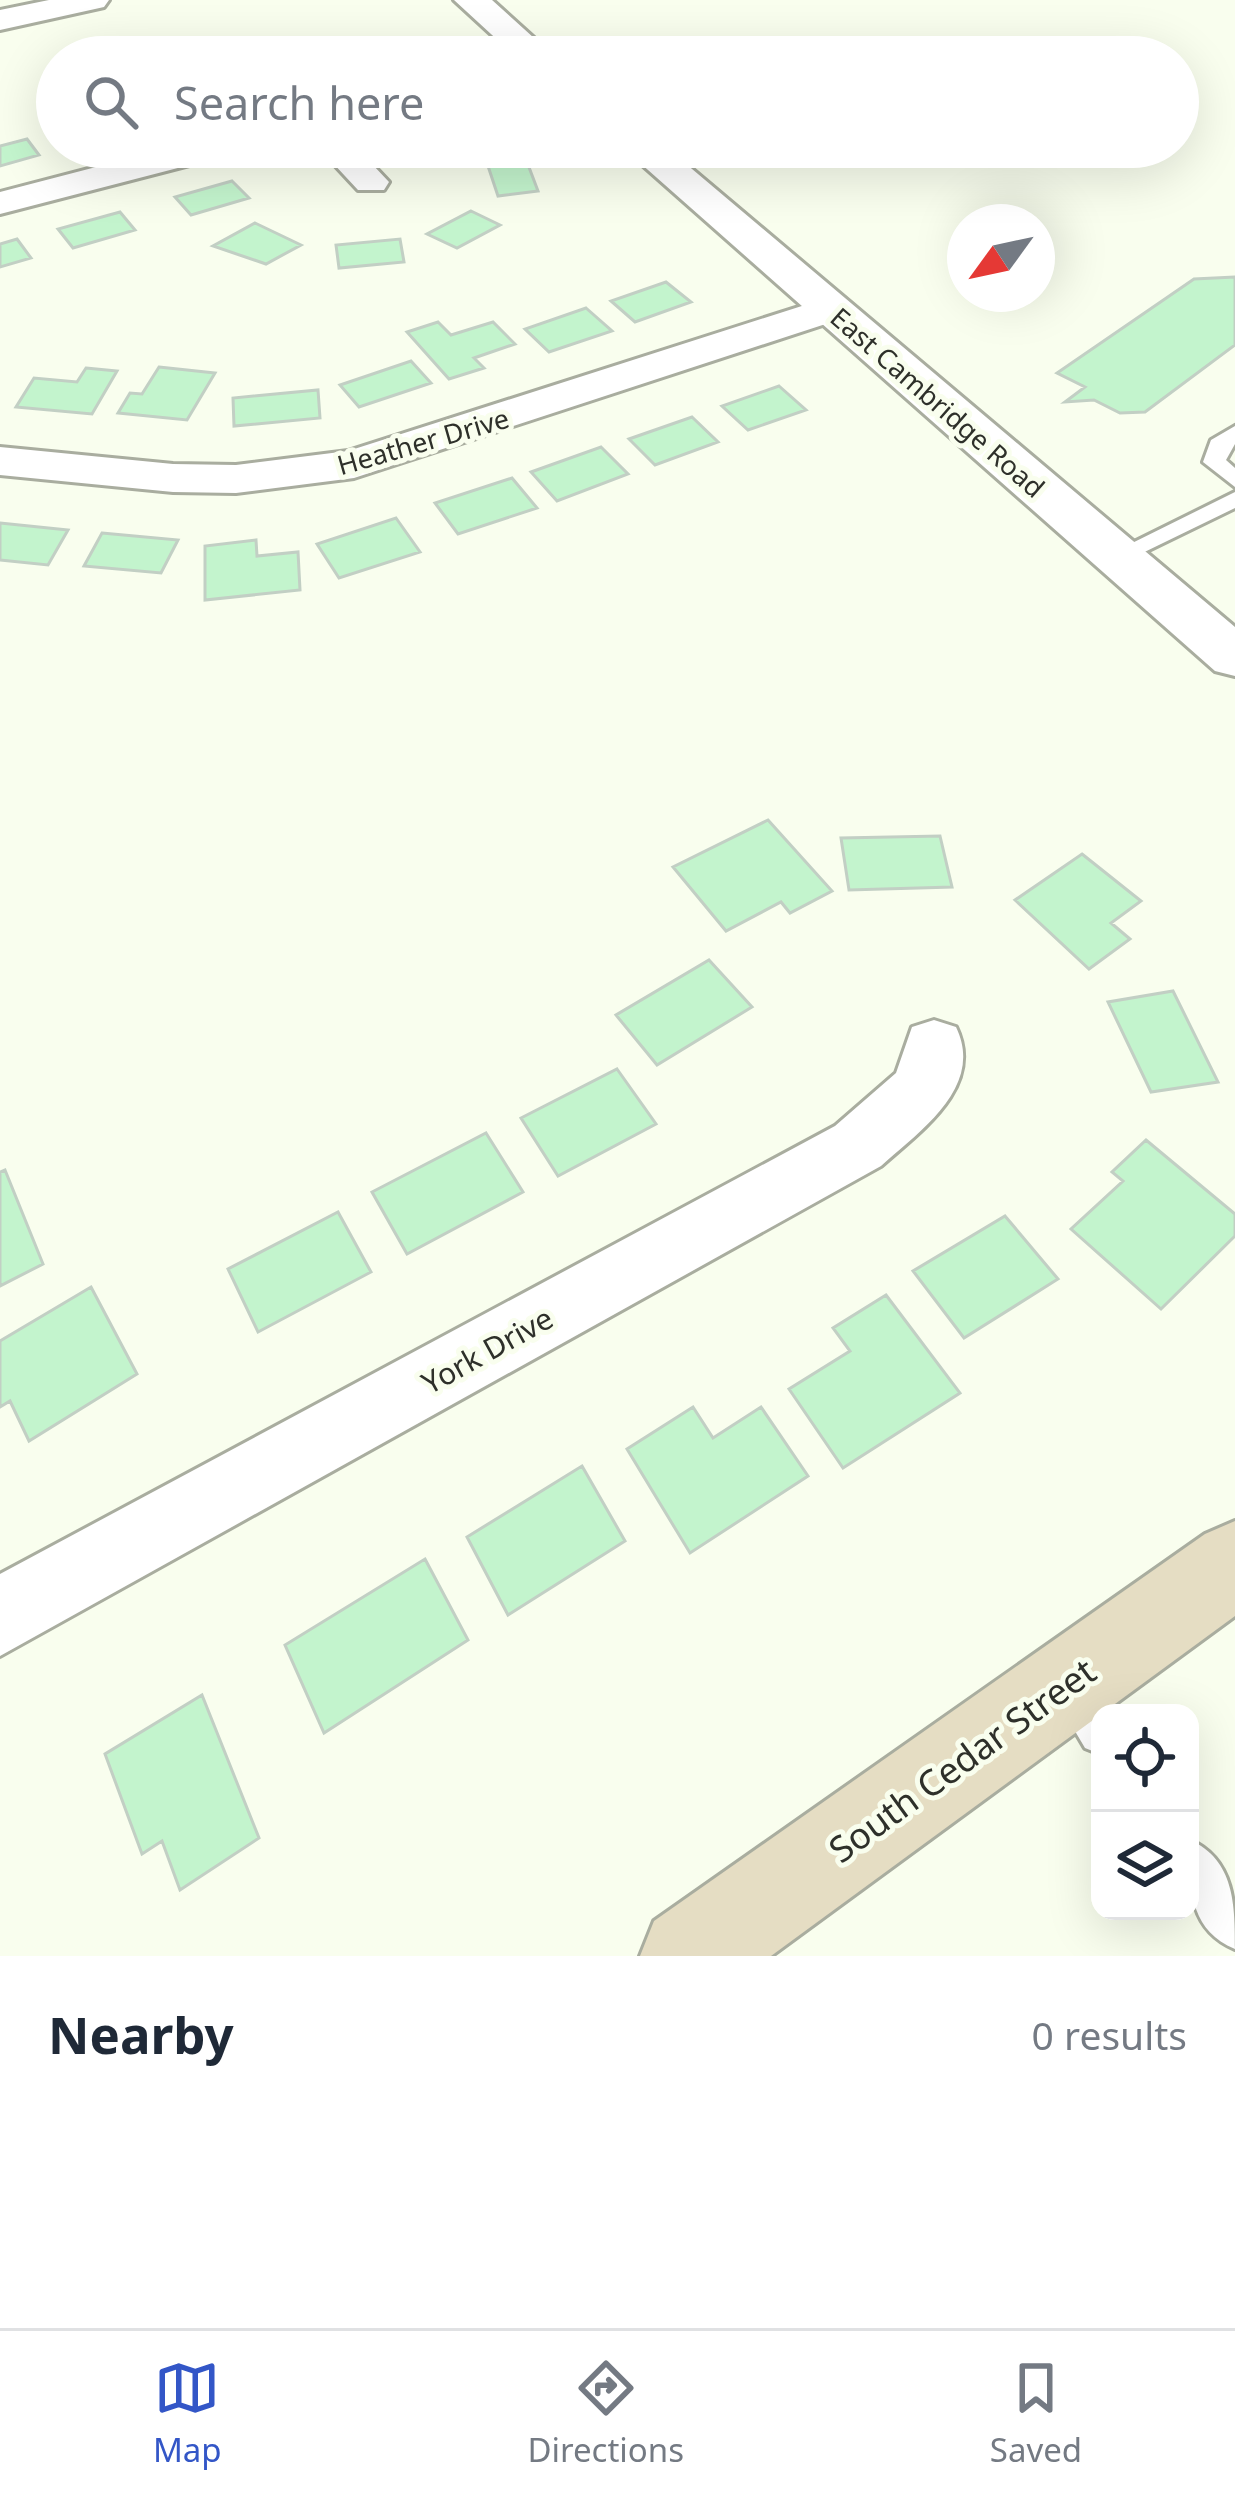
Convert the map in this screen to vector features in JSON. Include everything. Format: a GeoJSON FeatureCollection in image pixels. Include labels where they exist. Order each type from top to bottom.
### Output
{"type":"FeatureCollection","features":[{"type":"Feature","properties":{"kind":"main road","name":"South Cedar Street"},"geometry":{"type":"LineString","coordinates":[[689,1956],[1083,1709],[1235,1564]]}},
{"type":"Feature","properties":{"kind":"street"},"geometry":{"type":"LineString","coordinates":[[0,20],[93,0]]}},
{"type":"Feature","properties":{"kind":"street"},"geometry":{"type":"LineString","coordinates":[[471,0],[513,36]]}},
{"type":"Feature","properties":{"kind":"street"},"geometry":{"type":"LineString","coordinates":[[0,203],[134,168]]}},
{"type":"Feature","properties":{"kind":"street"},"geometry":{"type":"LineString","coordinates":[[356,168],[370,182]]}},
{"type":"Feature","properties":{"kind":"street","name":"East Cambridge Road"},"geometry":{"type":"LineString","coordinates":[[666,168],[1235,657]]}},
{"type":"Feature","properties":{"kind":"street","name":"Heather Drive"},"geometry":{"type":"LineString","coordinates":[[0,460],[173,478],[278,476],[354,464],[412,449],[830,309]]}},
{"type":"Feature","properties":{"kind":"street","name":"York Drive"},"geometry":{"type":"LineString","coordinates":[[0,1617],[858,1146],[924,1088],[934,1046]]}},
{"type":"Feature","properties":{"kind":"lane"},"geometry":{"type":"LineString","coordinates":[[1235,433],[1220,445],[1214,462],[1235,480]]}},
{"type":"Feature","properties":{"kind":"lane"},"geometry":{"type":"LineString","coordinates":[[1118,556],[1235,499]]}},
{"type":"Feature","properties":{"kind":"lane"},"geometry":{"type":"LineString","coordinates":[[1199,1875],[1235,1927]]}},
{"type":"Feature","properties":{"kind":"building"},"geometry":{"type":"Polygon","coordinates":[[[27,139],[36,156],[0,166],[0,146],[27,139]]]}},
{"type":"Feature","properties":{"kind":"building"},"geometry":{"type":"Polygon","coordinates":[[[489,168],[529,168],[538,191],[498,196],[489,168]]]}},
{"type":"Feature","properties":{"kind":"building"},"geometry":{"type":"Polygon","coordinates":[[[232,181],[249,198],[191,215],[175,197],[232,181]]]}},
{"type":"Feature","properties":{"kind":"building"},"geometry":{"type":"Polygon","coordinates":[[[471,211],[500,225],[457,248],[427,234],[471,211]]]}},
{"type":"Feature","properties":{"kind":"building"},"geometry":{"type":"Polygon","coordinates":[[[120,212],[135,230],[73,248],[58,229],[120,212]]]}},
{"type":"Feature","properties":{"kind":"building"},"geometry":{"type":"Polygon","coordinates":[[[255,223],[301,245],[266,264],[213,246],[255,223]]]}},
{"type":"Feature","properties":{"kind":"building"},"geometry":{"type":"Polygon","coordinates":[[[17,239],[31,258],[0,267],[0,244],[17,239]]]}},
{"type":"Feature","properties":{"kind":"building"},"geometry":{"type":"Polygon","coordinates":[[[400,239],[404,262],[339,268],[336,245],[400,239]]]}},
{"type":"Feature","properties":{"kind":"building"},"geometry":{"type":"Polygon","coordinates":[[[1235,277],[1235,345],[1145,412],[1120,413],[1094,400],[1065,402],[1085,387],[1057,373],[1194,279],[1235,277]]]}},
{"type":"Feature","properties":{"kind":"building"},"geometry":{"type":"Polygon","coordinates":[[[666,282],[691,302],[635,322],[611,301],[666,282]]]}},
{"type":"Feature","properties":{"kind":"building"},"geometry":{"type":"Polygon","coordinates":[[[586,308],[612,331],[549,352],[525,329],[586,308]]]}},
{"type":"Feature","properties":{"kind":"building"},"geometry":{"type":"Polygon","coordinates":[[[438,322],[451,335],[493,322],[515,344],[474,358],[484,368],[449,379],[407,332],[438,322]]]}},
{"type":"Feature","properties":{"kind":"building"},"geometry":{"type":"Polygon","coordinates":[[[411,361],[431,383],[359,407],[340,385],[411,361]]]}},
{"type":"Feature","properties":{"kind":"building"},"geometry":{"type":"Polygon","coordinates":[[[159,367],[215,373],[187,420],[118,413],[130,393],[142,394],[159,367]]]}},
{"type":"Feature","properties":{"kind":"building"},"geometry":{"type":"Polygon","coordinates":[[[86,368],[117,371],[92,414],[16,407],[34,378],[77,382],[86,368]]]}},
{"type":"Feature","properties":{"kind":"building"},"geometry":{"type":"Polygon","coordinates":[[[779,386],[806,410],[748,430],[722,406],[779,386]]]}},
{"type":"Feature","properties":{"kind":"building"},"geometry":{"type":"Polygon","coordinates":[[[318,390],[320,418],[234,426],[233,398],[318,390]]]}},
{"type":"Feature","properties":{"kind":"building"},"geometry":{"type":"Polygon","coordinates":[[[692,417],[718,442],[655,465],[629,439],[692,417]]]}},
{"type":"Feature","properties":{"kind":"building"},"geometry":{"type":"Polygon","coordinates":[[[601,447],[628,474],[557,501],[531,472],[601,447]]]}},
{"type":"Feature","properties":{"kind":"building"},"geometry":{"type":"Polygon","coordinates":[[[512,478],[537,508],[458,534],[435,503],[512,478]]]}},
{"type":"Feature","properties":{"kind":"building"},"geometry":{"type":"Polygon","coordinates":[[[396,518],[420,552],[339,578],[317,544],[396,518]]]}},
{"type":"Feature","properties":{"kind":"building"},"geometry":{"type":"Polygon","coordinates":[[[0,523],[68,530],[48,565],[0,560],[0,523]]]}},
{"type":"Feature","properties":{"kind":"building"},"geometry":{"type":"Polygon","coordinates":[[[102,533],[178,540],[161,573],[84,566],[102,533]]]}},
{"type":"Feature","properties":{"kind":"building"},"geometry":{"type":"Polygon","coordinates":[[[256,540],[257,556],[298,552],[300,590],[205,600],[205,546],[256,540]]]}},
{"type":"Feature","properties":{"kind":"building"},"geometry":{"type":"Polygon","coordinates":[[[768,820],[832,891],[790,913],[781,902],[726,931],[673,867],[768,820]]]}},
{"type":"Feature","properties":{"kind":"building"},"geometry":{"type":"Polygon","coordinates":[[[940,836],[952,887],[849,890],[841,838],[940,836]]]}},
{"type":"Feature","properties":{"kind":"building"},"geometry":{"type":"Polygon","coordinates":[[[1082,854],[1141,901],[1111,923],[1130,939],[1089,969],[1015,900],[1082,854]]]}},
{"type":"Feature","properties":{"kind":"building"},"geometry":{"type":"Polygon","coordinates":[[[709,960],[752,1007],[657,1065],[616,1015],[709,960]]]}},
{"type":"Feature","properties":{"kind":"building"},"geometry":{"type":"Polygon","coordinates":[[[1173,991],[1218,1082],[1151,1092],[1108,1002],[1173,991]]]}},
{"type":"Feature","properties":{"kind":"building"},"geometry":{"type":"Polygon","coordinates":[[[617,1069],[656,1124],[558,1176],[521,1118],[617,1069]]]}},
{"type":"Feature","properties":{"kind":"building"},"geometry":{"type":"Polygon","coordinates":[[[486,1133],[523,1192],[407,1254],[372,1192],[486,1133]]]}},
{"type":"Feature","properties":{"kind":"building"},"geometry":{"type":"Polygon","coordinates":[[[1146,1140],[1235,1214],[1235,1236],[1161,1309],[1071,1229],[1123,1181],[1112,1172],[1146,1140]]]}},
{"type":"Feature","properties":{"kind":"building"},"geometry":{"type":"Polygon","coordinates":[[[5,1170],[43,1264],[0,1286],[0,1172],[5,1170]]]}},
{"type":"Feature","properties":{"kind":"building"},"geometry":{"type":"Polygon","coordinates":[[[338,1212],[371,1272],[258,1332],[228,1269],[338,1212]]]}},
{"type":"Feature","properties":{"kind":"building"},"geometry":{"type":"Polygon","coordinates":[[[1005,1216],[1058,1279],[964,1338],[913,1271],[1005,1216]]]}},
{"type":"Feature","properties":{"kind":"building"},"geometry":{"type":"Polygon","coordinates":[[[91,1287],[137,1374],[29,1441],[10,1401],[0,1407],[0,1341],[91,1287]]]}},
{"type":"Feature","properties":{"kind":"building"},"geometry":{"type":"Polygon","coordinates":[[[886,1295],[960,1393],[843,1468],[789,1389],[850,1351],[833,1328],[886,1295]]]}},
{"type":"Feature","properties":{"kind":"building"},"geometry":{"type":"Polygon","coordinates":[[[693,1407],[713,1438],[761,1407],[808,1476],[690,1553],[627,1449],[693,1407]]]}},
{"type":"Feature","properties":{"kind":"building"},"geometry":{"type":"Polygon","coordinates":[[[582,1466],[625,1541],[508,1615],[467,1537],[582,1466]]]}},
{"type":"Feature","properties":{"kind":"building"},"geometry":{"type":"Polygon","coordinates":[[[425,1559],[468,1640],[324,1733],[285,1645],[425,1559]]]}},
{"type":"Feature","properties":{"kind":"building"},"geometry":{"type":"Polygon","coordinates":[[[202,1695],[259,1838],[180,1890],[162,1841],[142,1854],[105,1754],[202,1695]]]}}]}
